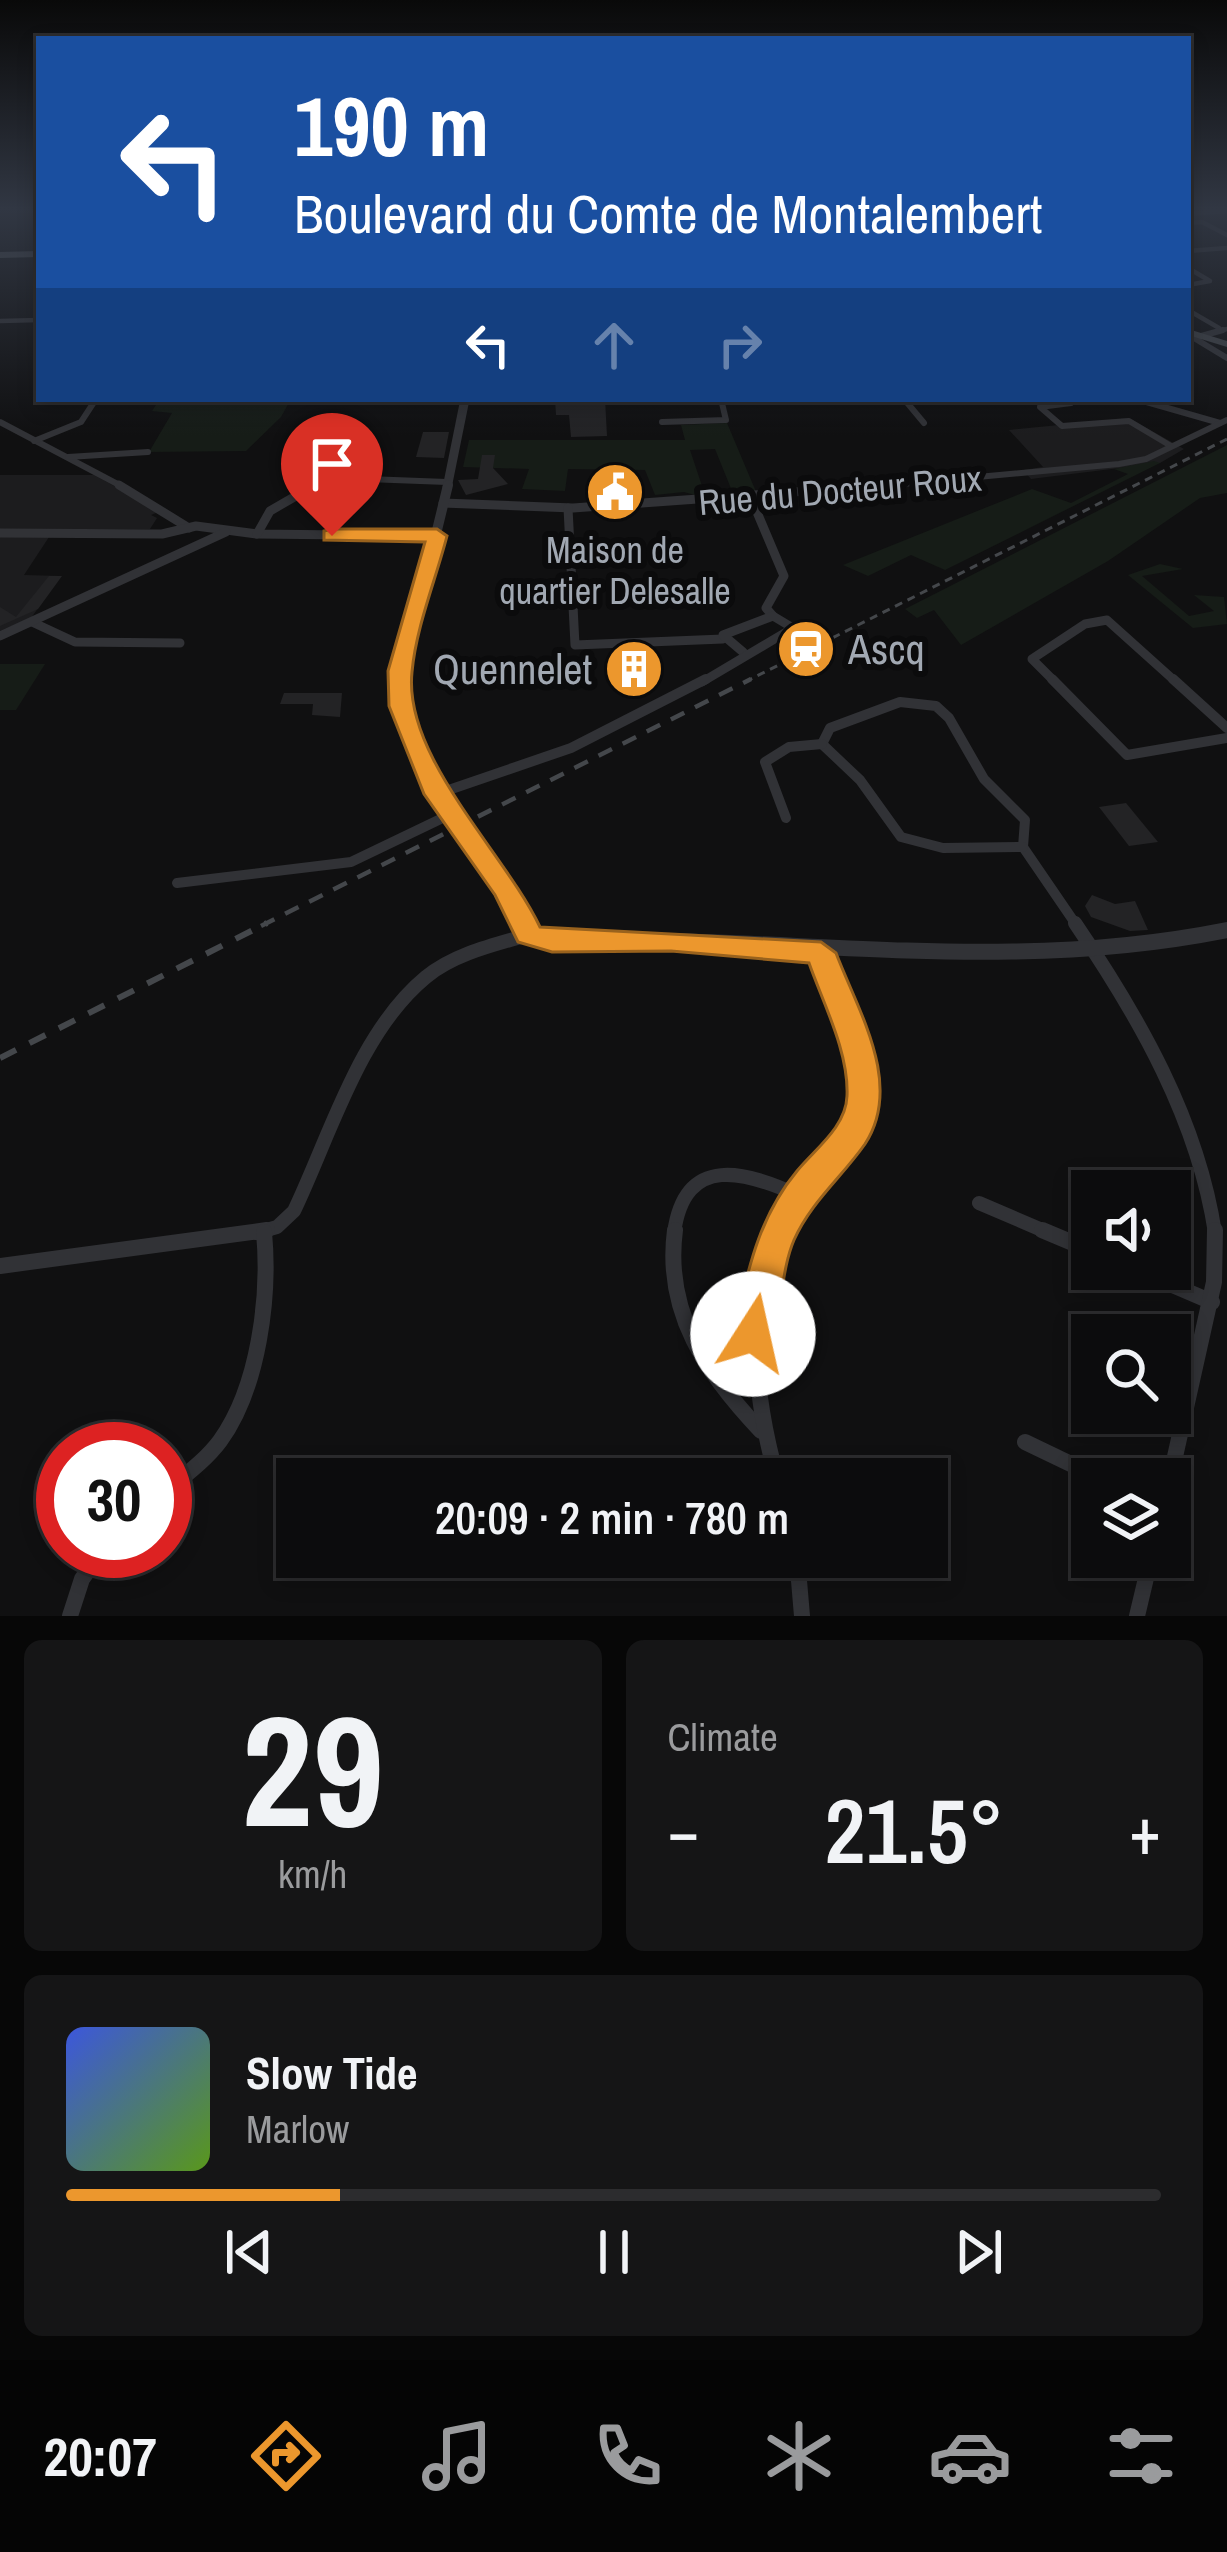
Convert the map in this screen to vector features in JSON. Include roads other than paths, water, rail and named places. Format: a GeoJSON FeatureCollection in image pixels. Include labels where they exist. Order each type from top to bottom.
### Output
{"type":"FeatureCollection","features":[{"type":"Feature","properties":{"kind":"main road"},"geometry":{"type":"LineString","coordinates":[[1192,333],[1227,344]]}},
{"type":"Feature","properties":{"kind":"street"},"geometry":{"type":"LineString","coordinates":[[1191,312],[1224,330]]}},
{"type":"Feature","properties":{"kind":"street"},"geometry":{"type":"LineString","coordinates":[[0,321],[36,320]]}},
{"type":"Feature","properties":{"kind":"street"},"geometry":{"type":"LineString","coordinates":[[1224,330],[1192,333],[1196,341],[1227,358]]}},
{"type":"Feature","properties":{"kind":"street"},"geometry":{"type":"LineString","coordinates":[[34,441],[78,424],[94,402]]}},
{"type":"Feature","properties":{"kind":"street"},"geometry":{"type":"LineString","coordinates":[[464,402],[437,536],[407,639],[399,695],[437,794],[509,893],[529,935]]}},
{"type":"Feature","properties":{"kind":"street"},"geometry":{"type":"LineString","coordinates":[[662,422],[726,420],[722,402]]}},
{"type":"Feature","properties":{"kind":"street"},"geometry":{"type":"LineString","coordinates":[[906,402],[924,423]]}},
{"type":"Feature","properties":{"kind":"street"},"geometry":{"type":"LineString","coordinates":[[1069,402],[1040,407],[1062,427],[1129,421],[1171,446]]}},
{"type":"Feature","properties":{"kind":"street"},"geometry":{"type":"LineString","coordinates":[[1142,402],[1156,409]]}},
{"type":"Feature","properties":{"kind":"street"},"geometry":{"type":"LineString","coordinates":[[1129,416],[1192,408],[1224,421]]}},
{"type":"Feature","properties":{"kind":"street","name":"Rue du Docteur Roux"},"geometry":{"type":"LineString","coordinates":[[443,503],[568,508],[751,498],[1119,464],[1224,421]]}},
{"type":"Feature","properties":{"kind":"street"},"geometry":{"type":"LineString","coordinates":[[0,422],[169,511],[188,527]]}},
{"type":"Feature","properties":{"kind":"street"},"geometry":{"type":"LineString","coordinates":[[66,457],[148,452]]}},
{"type":"Feature","properties":{"kind":"street"},"geometry":{"type":"LineString","coordinates":[[305,486],[321,456]]}},
{"type":"Feature","properties":{"kind":"street"},"geometry":{"type":"LineString","coordinates":[[257,532],[265,515],[305,486],[326,481],[448,482]]}},
{"type":"Feature","properties":{"kind":"street"},"geometry":{"type":"LineString","coordinates":[[437,794],[550,759],[698,685],[743,652],[793,628],[766,608],[784,576],[751,498]]}},
{"type":"Feature","properties":{"kind":"street"},"geometry":{"type":"LineString","coordinates":[[568,508],[575,644],[722,639],[743,652]]}},
{"type":"Feature","properties":{"kind":"street"},"geometry":{"type":"LineString","coordinates":[[0,533],[155,534],[188,527],[222,535],[437,536]]}},
{"type":"Feature","properties":{"kind":"street"},"geometry":{"type":"LineString","coordinates":[[0,636],[222,535]]}},
{"type":"Feature","properties":{"kind":"street"},"geometry":{"type":"LineString","coordinates":[[722,639],[723,634],[773,616]]}},
{"type":"Feature","properties":{"kind":"street"},"geometry":{"type":"LineString","coordinates":[[1227,728],[1107,620],[1085,624],[1032,659],[1127,755],[1227,738]]}},
{"type":"Feature","properties":{"kind":"street"},"geometry":{"type":"LineString","coordinates":[[32,622],[79,643],[180,643]]}},
{"type":"Feature","properties":{"kind":"street"},"geometry":{"type":"LineString","coordinates":[[822,744],[830,728],[900,702],[935,706],[950,718],[984,779],[1025,820],[1023,847],[1094,954],[1177,1097],[1200,1152],[1216,1239],[1212,1302],[1175,1458]]}},
{"type":"Feature","properties":{"kind":"street"},"geometry":{"type":"LineString","coordinates":[[785,818],[765,762],[789,747],[822,744],[860,779],[888,826],[901,837],[943,848],[1023,847]]}},
{"type":"Feature","properties":{"kind":"street"},"geometry":{"type":"LineString","coordinates":[[177,883],[351,862],[451,814]]}},
{"type":"Feature","properties":{"kind":"street"},"geometry":{"type":"LineString","coordinates":[[0,1266],[264,1232],[294,1210],[392,1018],[413,988],[454,961],[529,935],[552,941],[671,941],[821,953],[1094,954],[1227,930]]}},
{"type":"Feature","properties":{"kind":"street"},"geometry":{"type":"LineString","coordinates":[[770,1458],[754,1373],[759,1296],[775,1239],[800,1196],[852,1134],[866,1089],[821,953]]}},
{"type":"Feature","properties":{"kind":"street"},"geometry":{"type":"LineString","coordinates":[[763,1434],[701,1362],[678,1299],[672,1244],[684,1198],[705,1180],[740,1173],[800,1196]]}},
{"type":"Feature","properties":{"kind":"street"},"geometry":{"type":"LineString","coordinates":[[979,1202],[1071,1242]]}},
{"type":"Feature","properties":{"kind":"street"},"geometry":{"type":"LineString","coordinates":[[192,1468],[213,1449],[234,1413],[267,1276],[264,1232]]}},
{"type":"Feature","properties":{"kind":"street"},"geometry":{"type":"LineString","coordinates":[[1184,1290],[1212,1302]]}},
{"type":"Feature","properties":{"kind":"street"},"geometry":{"type":"LineString","coordinates":[[1025,1442],[1071,1464]]}},
{"type":"Feature","properties":{"kind":"street"},"geometry":{"type":"LineString","coordinates":[[70,1616],[83,1578]]}},
{"type":"Feature","properties":{"kind":"street"},"geometry":{"type":"LineString","coordinates":[[799,1578],[802,1616]]}},
{"type":"Feature","properties":{"kind":"street"},"geometry":{"type":"LineString","coordinates":[[1137,1616],[1146,1578]]}},
{"type":"Feature","properties":{"kind":"railway"},"geometry":{"type":"LineString","coordinates":[[745,682],[1227,439]]}},
{"type":"Feature","properties":{"kind":"railway"},"geometry":{"type":"LineString","coordinates":[[261,926],[751,679]]}},
{"type":"Feature","properties":{"kind":"railway"},"geometry":{"type":"LineString","coordinates":[[0,1058],[267,923]]}},
{"type":"Feature","properties":{"kind":"place","name":"Maison de quartier Delesalle"},"geometry":{"type":"Point","coordinates":[615,492]}},
{"type":"Feature","properties":{"kind":"place","name":"Ascq"},"geometry":{"type":"Point","coordinates":[806,649]}},
{"type":"Feature","properties":{"kind":"place","name":"Quennelet"},"geometry":{"type":"Point","coordinates":[634,669]}}]}
